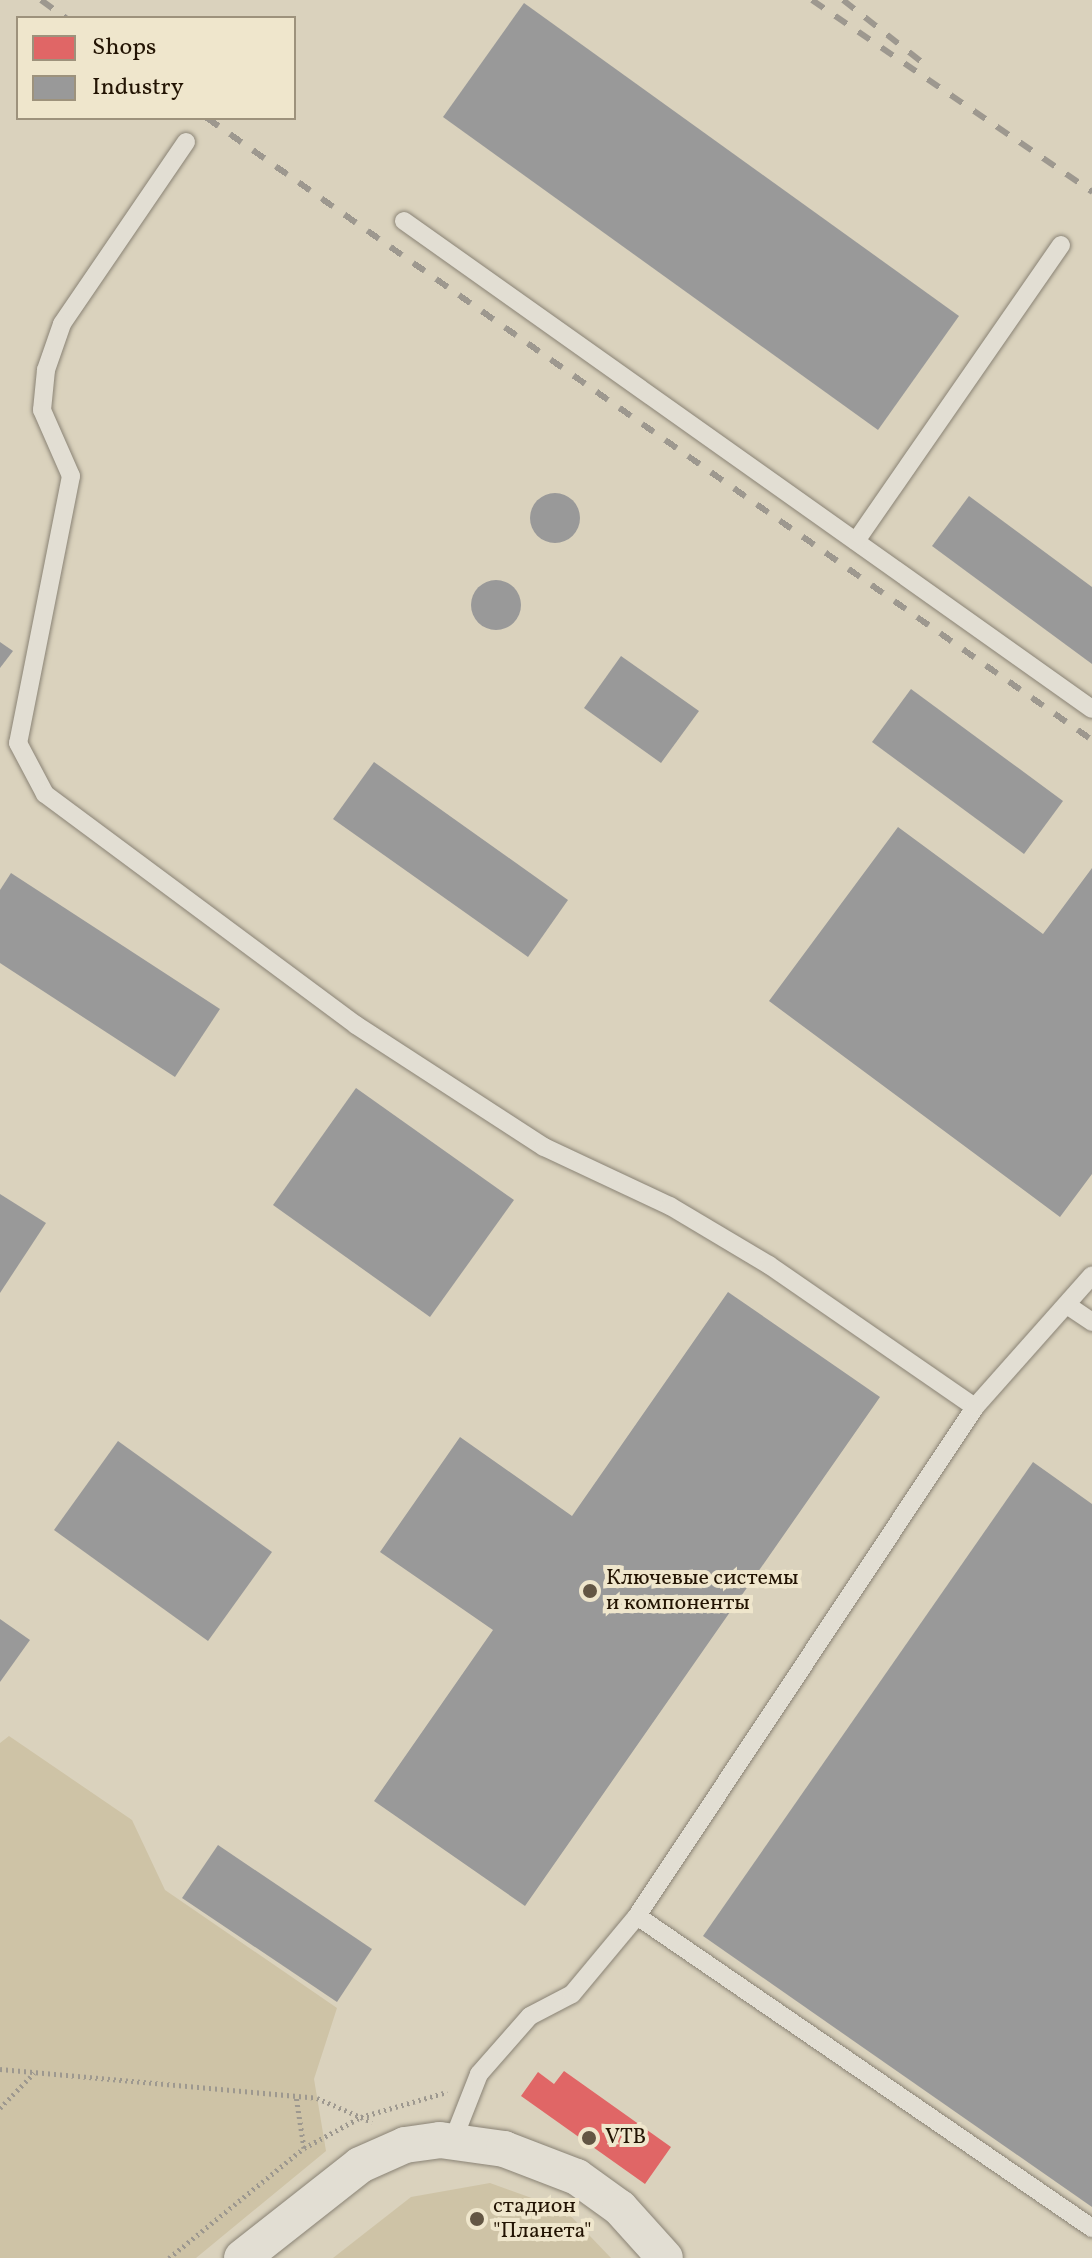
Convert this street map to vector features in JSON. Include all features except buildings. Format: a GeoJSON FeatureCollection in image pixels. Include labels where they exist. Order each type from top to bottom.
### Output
{"type":"FeatureCollection","features":[{"type":"Feature","properties":{"kind":"street"},"geometry":{"type":"LineString","coordinates":[[242,2258],[349,2171],[417,2142],[453,2140],[530,2156],[577,2177],[630,2217],[665,2258]]}},
{"type":"Feature","properties":{"kind":"lane"},"geometry":{"type":"LineString","coordinates":[[186,142],[62,324],[46,370],[42,410],[71,476],[18,743],[45,794],[356,1025],[544,1147],[670,1206],[769,1265],[975,1407]]}},
{"type":"Feature","properties":{"kind":"lane"},"geometry":{"type":"LineString","coordinates":[[404,221],[1092,709]]}},
{"type":"Feature","properties":{"kind":"lane"},"geometry":{"type":"LineString","coordinates":[[856,541],[1061,245]]}},
{"type":"Feature","properties":{"kind":"lane"},"geometry":{"type":"LineString","coordinates":[[453,2140],[479,2074],[530,2016],[572,1994],[637,1916],[975,1407],[1070,1307],[1092,1275]]}},
{"type":"Feature","properties":{"kind":"lane"},"geometry":{"type":"LineString","coordinates":[[1070,1307],[1092,1322]]}},
{"type":"Feature","properties":{"kind":"lane"},"geometry":{"type":"LineString","coordinates":[[637,1916],[1092,2228]]}},
{"type":"Feature","properties":{"kind":"path"},"geometry":{"type":"LineString","coordinates":[[0,2069],[296,2096],[417,2142]]}},
{"type":"Feature","properties":{"kind":"path"},"geometry":{"type":"LineString","coordinates":[[0,2108],[35,2072]]}},
{"type":"Feature","properties":{"kind":"path"},"geometry":{"type":"LineString","coordinates":[[169,2258],[304,2148],[296,2096]]}},
{"type":"Feature","properties":{"kind":"shaded area"},"geometry":{"type":"Polygon","coordinates":[[[9,1736],[132,1820],[165,1890],[337,2008],[314,2079],[326,2151],[196,2258],[0,2258],[0,1743],[9,1736]]]}},
{"type":"Feature","properties":{"kind":"shaded area","name":"стадион \"Планета\""},"geometry":{"type":"Polygon","coordinates":[[[490,2183],[565,2210],[611,2258],[333,2258],[411,2197],[490,2183]]]}},
{"type":"Feature","properties":{"kind":"railway"},"geometry":{"type":"LineString","coordinates":[[41,0],[63,16]]}},
{"type":"Feature","properties":{"kind":"railway"},"geometry":{"type":"LineString","coordinates":[[812,0],[1092,192]]}},
{"type":"Feature","properties":{"kind":"railway"},"geometry":{"type":"LineString","coordinates":[[843,0],[928,67]]}},
{"type":"Feature","properties":{"kind":"railway"},"geometry":{"type":"LineString","coordinates":[[210,120],[1092,740]]}},
{"type":"Feature","properties":{"kind":"place","name":"Ключевые системы и компоненты"},"geometry":{"type":"Point","coordinates":[590,1591]}},
{"type":"Feature","properties":{"kind":"place","name":"VTB"},"geometry":{"type":"Point","coordinates":[589,2138]}},
{"type":"Feature","properties":{"kind":"place","name":"стадион \"Планета\""},"geometry":{"type":"Point","coordinates":[477,2219]}}]}
